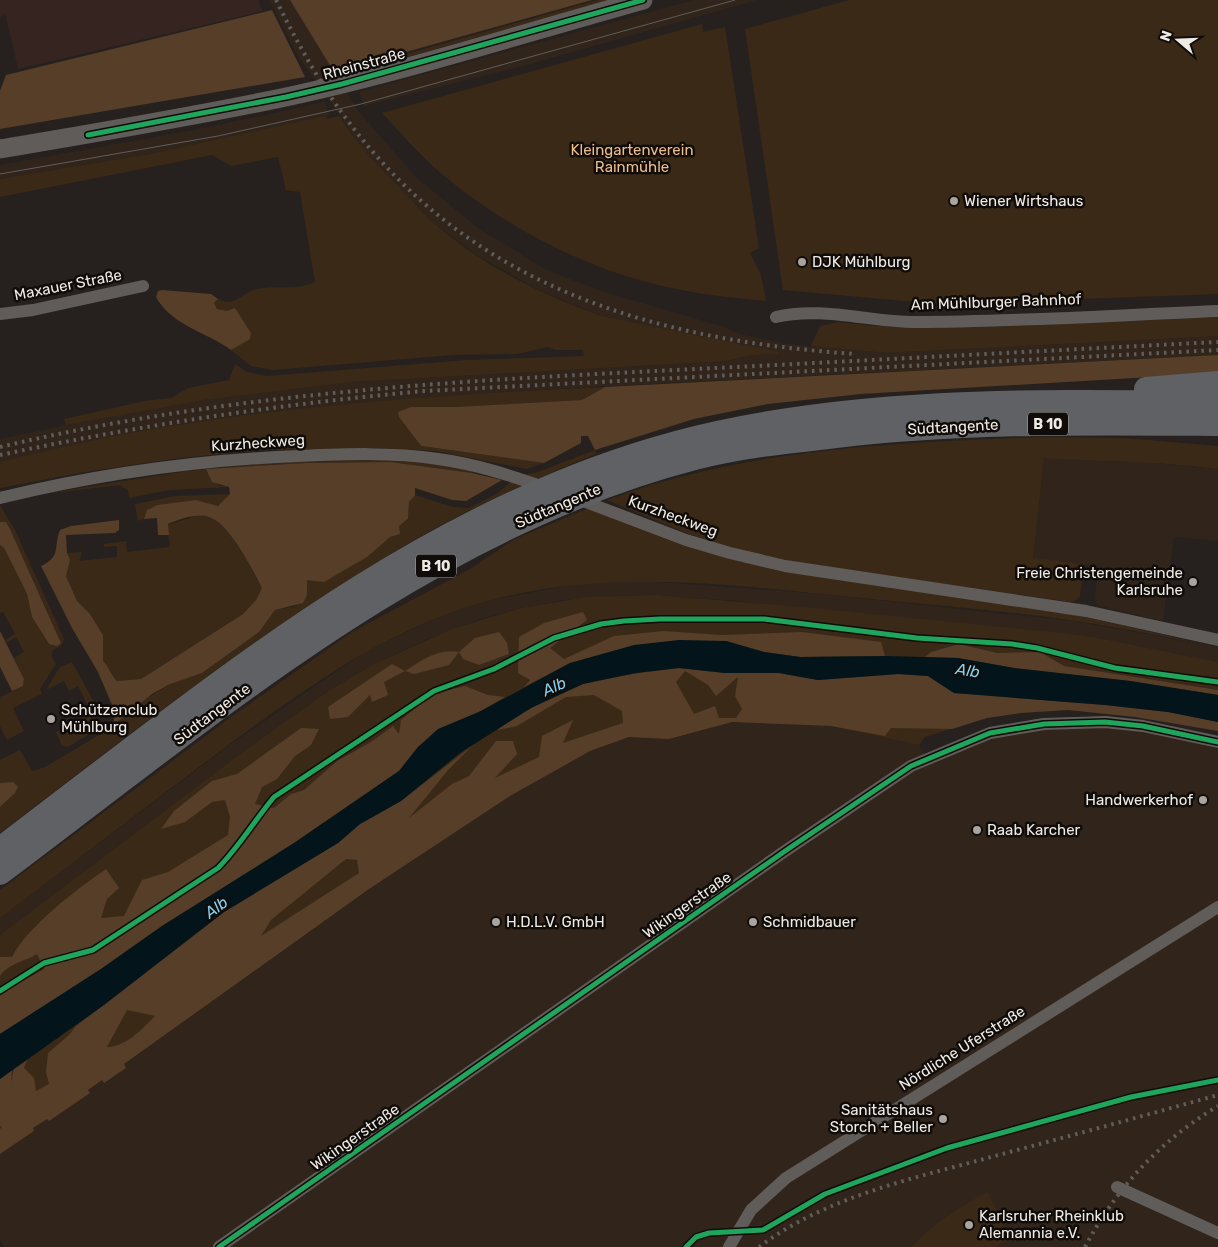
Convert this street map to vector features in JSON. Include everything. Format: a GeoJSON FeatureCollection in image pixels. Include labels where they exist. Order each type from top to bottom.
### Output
{"type":"FeatureCollection","features":[{"type":"Feature","properties":{"kind":"highway"},"geometry":{"type":"LineString","coordinates":[[1089,402],[1133,390],[1218,383]]}},
{"type":"Feature","properties":{"kind":"highway","name":"Südtangente"},"geometry":{"type":"LineString","coordinates":[[0,849],[197,700],[312,619],[441,540],[498,510],[617,460],[678,442],[809,417],[931,407],[1089,402],[1218,403]]}},
{"type":"Feature","properties":{"kind":"highway"},"geometry":{"type":"LineString","coordinates":[[1150,423],[1218,434]]}},
{"type":"Feature","properties":{"kind":"highway","name":"Südtangente"},"geometry":{"type":"LineString","coordinates":[[0,873],[272,670],[395,589],[463,551],[570,499],[632,476],[697,458],[767,444],[865,432],[945,427],[1150,423],[1218,424]]}},
{"type":"Feature","properties":{"kind":"main road","name":"Rheinstraße"},"geometry":{"type":"LineString","coordinates":[[0,149],[148,124],[342,84],[642,0]]}},
{"type":"Feature","properties":{"kind":"street","name":"Maxauer Straße"},"geometry":{"type":"LineString","coordinates":[[0,314],[33,310],[143,286]]}},
{"type":"Feature","properties":{"kind":"street","name":"Am Mühlburger Bahnhof"},"geometry":{"type":"LineString","coordinates":[[776,317],[786,314],[835,315],[914,322],[1218,311]]}},
{"type":"Feature","properties":{"kind":"street","name":"Kurzheckweg"},"geometry":{"type":"LineString","coordinates":[[0,498],[175,465],[251,458],[380,454],[437,459],[473,466],[537,484],[649,526],[730,553],[785,566],[1086,612],[1218,640]]}},
{"type":"Feature","properties":{"kind":"street","name":"Wikingerstraße"},"geometry":{"type":"LineString","coordinates":[[219,1247],[788,849],[911,766],[990,733],[1044,724],[1105,722],[1143,726],[1218,742]]}},
{"type":"Feature","properties":{"kind":"street","name":"Nördliche Uferstraße"},"geometry":{"type":"LineString","coordinates":[[729,1247],[758,1203],[786,1178],[1218,906]]}},
{"type":"Feature","properties":{"kind":"street"},"geometry":{"type":"LineString","coordinates":[[1117,1187],[1218,1233]]}},
{"type":"Feature","properties":{"kind":"shaded area"},"geometry":{"type":"Polygon","coordinates":[[[0,0],[258,0],[263,11],[18,69],[5,13],[0,18],[0,0]]]}},
{"type":"Feature","properties":{"kind":"shaded area"},"geometry":{"type":"Polygon","coordinates":[[[269,0],[290,0],[358,111],[417,178],[478,228],[545,269],[604,292],[721,326],[740,334],[788,344],[877,352],[903,352],[1218,336],[1218,355],[532,390],[407,399],[186,424],[96,440],[0,462],[0,439],[134,411],[203,400],[350,382],[726,361],[752,355],[778,354],[778,352],[602,316],[541,291],[478,256],[434,223],[362,148],[297,54],[269,0]]]}},
{"type":"Feature","properties":{"kind":"shaded area"},"geometry":{"type":"Polygon","coordinates":[[[290,0],[592,0],[334,72],[290,0]]]}},
{"type":"Feature","properties":{"kind":"shaded area"},"geometry":{"type":"Polygon","coordinates":[[[694,0],[757,0],[527,65],[364,106],[359,92],[694,0]]]}},
{"type":"Feature","properties":{"kind":"shaded area"},"geometry":{"type":"Polygon","coordinates":[[[272,10],[305,77],[0,129],[0,91],[6,75],[272,10]]]}},
{"type":"Feature","properties":{"kind":"shaded area"},"geometry":{"type":"Polygon","coordinates":[[[325,102],[330,115],[302,123],[155,153],[0,179],[0,165],[199,129],[325,102]]]}},
{"type":"Feature","properties":{"kind":"shaded area"},"geometry":{"type":"Polygon","coordinates":[[[158,291],[211,294],[218,299],[214,303],[217,309],[227,311],[235,308],[251,333],[250,339],[231,350],[180,322],[163,307],[156,297],[158,291]]]}},
{"type":"Feature","properties":{"kind":"shaded area"},"geometry":{"type":"Polygon","coordinates":[[[1218,355],[1218,373],[861,394],[768,404],[694,419],[595,450],[588,436],[581,436],[581,443],[544,463],[421,446],[399,417],[398,412],[411,407],[456,407],[582,400],[605,387],[1218,355]]]}},
{"type":"Feature","properties":{"kind":"shaded area"},"geometry":{"type":"Polygon","coordinates":[[[1044,457],[1111,462],[1141,462],[1218,469],[1218,541],[1174,537],[1163,621],[1100,606],[1096,603],[1098,566],[1033,559],[1044,457]]]}},
{"type":"Feature","properties":{"kind":"shaded area"},"geometry":{"type":"Polygon","coordinates":[[[391,462],[472,473],[502,480],[466,501],[452,500],[415,488],[415,495],[409,502],[408,519],[399,526],[400,534],[390,537],[367,557],[324,582],[307,580],[307,595],[303,603],[275,610],[259,632],[202,673],[168,685],[152,694],[111,727],[114,720],[113,707],[98,672],[72,628],[41,566],[52,559],[56,551],[60,530],[71,526],[119,520],[119,530],[115,533],[66,535],[67,553],[70,560],[66,576],[77,601],[90,614],[103,635],[103,661],[115,679],[117,681],[141,679],[243,614],[256,600],[262,588],[240,548],[225,528],[217,521],[204,516],[188,517],[168,524],[169,535],[158,535],[157,518],[144,519],[147,510],[157,505],[196,500],[218,506],[230,494],[229,487],[212,482],[206,469],[306,463],[391,462]]]}},
{"type":"Feature","properties":{"kind":"shaded area"},"geometry":{"type":"Polygon","coordinates":[[[0,522],[6,522],[10,529],[61,643],[57,646],[49,644],[32,617],[27,594],[4,548],[0,545],[0,522]]]}},
{"type":"Feature","properties":{"kind":"shaded area"},"geometry":{"type":"Polygon","coordinates":[[[630,580],[809,593],[1073,621],[1218,647],[1218,662],[1099,638],[725,600],[656,595],[613,596],[564,600],[521,608],[480,619],[425,640],[374,664],[330,690],[240,754],[0,935],[0,918],[231,744],[365,652],[443,615],[491,600],[571,585],[630,580]]]}},
{"type":"Feature","properties":{"kind":"shaded area"},"geometry":{"type":"Polygon","coordinates":[[[583,612],[587,620],[550,648],[564,659],[614,636],[663,631],[721,635],[802,632],[881,642],[885,656],[800,657],[764,652],[726,641],[570,663],[524,687],[530,680],[518,673],[519,637],[544,623],[583,612]]]}},
{"type":"Feature","properties":{"kind":"shaded area"},"geometry":{"type":"Polygon","coordinates":[[[0,631],[24,679],[23,686],[12,691],[0,667],[0,631]]]}},
{"type":"Feature","properties":{"kind":"shaded area"},"geometry":{"type":"Polygon","coordinates":[[[499,632],[507,643],[509,654],[479,665],[463,659],[459,652],[475,638],[499,632]]]}},
{"type":"Feature","properties":{"kind":"shaded area"},"geometry":{"type":"Polygon","coordinates":[[[959,644],[997,653],[1040,652],[1064,666],[1218,690],[1218,695],[1130,681],[1014,668],[958,658],[925,657],[931,652],[959,644]]]}},
{"type":"Feature","properties":{"kind":"shaded area"},"geometry":{"type":"Polygon","coordinates":[[[459,652],[449,665],[414,674],[405,671],[437,653],[459,652]]]}},
{"type":"Feature","properties":{"kind":"shaded area"},"geometry":{"type":"Polygon","coordinates":[[[392,664],[405,671],[384,682],[388,695],[372,702],[370,695],[348,717],[330,719],[328,707],[392,664]]]}},
{"type":"Feature","properties":{"kind":"shaded area"},"geometry":{"type":"Polygon","coordinates":[[[679,668],[725,673],[779,673],[818,680],[898,674],[928,676],[954,693],[1168,712],[1218,722],[1218,731],[1135,717],[1068,710],[1021,713],[987,718],[952,729],[891,728],[885,736],[831,726],[732,722],[669,739],[629,737],[590,751],[510,796],[369,889],[124,1064],[126,1068],[104,1083],[102,1080],[88,1090],[90,1093],[49,1121],[47,1119],[33,1128],[34,1131],[0,1154],[0,1129],[2,1127],[0,1126],[0,1079],[12,1069],[11,1082],[14,1068],[27,1060],[24,1068],[34,1078],[36,1091],[49,1084],[46,1072],[48,1053],[69,1035],[76,1026],[224,912],[338,843],[360,824],[401,801],[473,745],[449,769],[409,818],[452,784],[469,776],[496,741],[513,741],[517,754],[495,778],[539,757],[542,736],[573,720],[563,743],[623,723],[622,711],[594,695],[566,697],[517,726],[497,730],[517,716],[560,692],[583,684],[619,676],[679,668]],[[685,671],[676,682],[694,714],[715,706],[719,718],[736,718],[742,709],[735,696],[738,677],[716,696],[708,685],[685,671]],[[346,859],[271,920],[261,936],[359,873],[357,860],[346,859]],[[127,1010],[107,1047],[121,1044],[139,1032],[155,1016],[127,1010]]]}},
{"type":"Feature","properties":{"kind":"shaded area"},"geometry":{"type":"Polygon","coordinates":[[[465,686],[488,695],[505,697],[418,747],[399,771],[294,843],[162,926],[101,969],[0,1034],[0,993],[44,969],[37,954],[12,965],[0,976],[0,957],[12,957],[19,945],[41,921],[68,897],[106,869],[119,888],[107,899],[101,918],[124,916],[142,880],[168,872],[228,835],[230,817],[225,800],[212,802],[185,822],[161,829],[174,811],[212,781],[237,774],[301,728],[319,729],[311,745],[295,756],[277,779],[262,787],[255,804],[274,808],[291,794],[304,790],[337,761],[371,742],[393,726],[399,734],[401,720],[432,694],[465,686]]]}},
{"type":"Feature","properties":{"kind":"shaded area"},"geometry":{"type":"Polygon","coordinates":[[[732,722],[831,726],[919,745],[928,758],[1006,730],[1143,726],[1218,749],[1218,1247],[5,1247],[0,1240],[0,1154],[34,1131],[32,1129],[47,1118],[49,1121],[89,1093],[88,1090],[102,1080],[104,1083],[126,1068],[124,1064],[369,889],[510,796],[590,751],[629,737],[669,739],[732,722]]]}},
{"type":"Feature","properties":{"kind":"shaded area"},"geometry":{"type":"Polygon","coordinates":[[[13,782],[18,787],[15,793],[0,807],[0,783],[13,782]]]}},
{"type":"Feature","properties":{"kind":"green space"},"geometry":{"type":"Polygon","coordinates":[[[598,0],[612,0],[375,66],[374,63],[598,0]]]}},
{"type":"Feature","properties":{"kind":"green space"},"geometry":{"type":"Polygon","coordinates":[[[849,0],[1218,0],[1218,294],[939,304],[783,290],[745,29],[849,0]]]}},
{"type":"Feature","properties":{"kind":"green space","name":"Kleingartenverein Rainmühle"},"geometry":{"type":"Polygon","coordinates":[[[702,24],[703,32],[725,27],[759,248],[750,253],[761,275],[766,301],[697,293],[653,284],[619,274],[553,246],[521,230],[462,190],[414,148],[382,113],[702,24]]]}},
{"type":"Feature","properties":{"kind":"green space"},"geometry":{"type":"Polygon","coordinates":[[[326,116],[327,119],[339,116],[369,155],[435,224],[473,253],[514,278],[558,299],[602,316],[779,352],[778,354],[752,355],[726,361],[350,382],[203,400],[66,425],[64,419],[144,401],[171,398],[188,388],[229,380],[235,364],[247,372],[267,376],[467,360],[584,356],[583,350],[556,350],[548,347],[517,354],[453,355],[272,370],[251,366],[231,350],[251,333],[235,309],[227,311],[217,309],[214,303],[218,299],[231,302],[260,288],[298,287],[315,282],[300,192],[286,190],[278,157],[231,166],[212,155],[0,197],[0,179],[155,153],[326,116]]]}},
{"type":"Feature","properties":{"kind":"green space"},"geometry":{"type":"Polygon","coordinates":[[[1218,317],[1218,336],[903,352],[877,352],[811,346],[820,326],[838,322],[876,326],[994,327],[1218,317]]]}},
{"type":"Feature","properties":{"kind":"green space"},"geometry":{"type":"Polygon","coordinates":[[[605,387],[582,400],[456,407],[411,407],[399,417],[421,446],[544,463],[527,469],[436,451],[379,448],[261,450],[179,458],[85,472],[0,488],[0,462],[162,428],[290,410],[342,405],[500,392],[605,387]]]}},
{"type":"Feature","properties":{"kind":"green space"},"geometry":{"type":"Polygon","coordinates":[[[1045,437],[1124,438],[1218,446],[1218,469],[1153,463],[1044,458],[1033,558],[1083,564],[1080,596],[1075,601],[1070,602],[789,561],[733,549],[689,534],[607,500],[660,483],[714,469],[823,451],[879,445],[1045,437]]]}},
{"type":"Feature","properties":{"kind":"green space"},"geometry":{"type":"Polygon","coordinates":[[[595,450],[596,454],[525,484],[455,518],[356,575],[251,645],[0,833],[0,807],[15,793],[13,782],[0,783],[0,760],[20,750],[32,771],[45,767],[104,732],[135,706],[168,685],[202,673],[259,632],[275,610],[297,606],[307,580],[331,576],[352,566],[390,537],[395,536],[398,526],[408,520],[409,501],[415,495],[453,507],[469,508],[498,493],[516,477],[538,472],[595,450]]]}},
{"type":"Feature","properties":{"kind":"green space"},"geometry":{"type":"Polygon","coordinates":[[[361,459],[414,461],[471,470],[472,473],[391,462],[306,463],[209,469],[267,463],[361,459]]]}},
{"type":"Feature","properties":{"kind":"green space"},"geometry":{"type":"Polygon","coordinates":[[[206,469],[218,485],[228,487],[170,490],[129,498],[128,490],[120,485],[43,494],[187,471],[206,469]]]}},
{"type":"Feature","properties":{"kind":"green space"},"geometry":{"type":"Polygon","coordinates":[[[230,494],[218,506],[196,500],[157,505],[147,510],[144,519],[138,521],[135,504],[175,496],[230,494]]]}},
{"type":"Feature","properties":{"kind":"green space"},"geometry":{"type":"Polygon","coordinates":[[[0,505],[15,530],[64,639],[61,646],[52,651],[52,657],[56,664],[40,689],[42,694],[13,708],[24,731],[7,740],[0,726],[0,697],[23,686],[24,679],[14,658],[24,652],[16,637],[6,643],[5,640],[15,634],[3,612],[0,613],[0,545],[4,548],[27,594],[32,617],[49,644],[61,642],[10,529],[6,522],[0,522],[0,505]]]}},
{"type":"Feature","properties":{"kind":"green space"},"geometry":{"type":"Polygon","coordinates":[[[589,508],[671,540],[739,561],[1086,617],[1212,646],[1050,617],[756,587],[699,583],[641,582],[584,584],[528,592],[472,606],[416,627],[336,670],[235,740],[0,918],[0,890],[231,717],[352,632],[470,569],[515,539],[589,508]]]}},
{"type":"Feature","properties":{"kind":"green space"},"geometry":{"type":"Polygon","coordinates":[[[196,516],[211,518],[227,530],[262,588],[256,600],[243,614],[141,679],[117,681],[103,661],[103,635],[90,614],[77,601],[66,576],[67,553],[82,552],[79,561],[117,557],[117,546],[104,547],[104,544],[126,541],[127,552],[170,547],[167,525],[196,516]]]}},
{"type":"Feature","properties":{"kind":"green space"},"geometry":{"type":"Polygon","coordinates":[[[656,595],[812,608],[1061,633],[1099,638],[1218,662],[1218,731],[1161,720],[1103,712],[1044,710],[979,720],[925,737],[919,745],[831,726],[732,722],[669,739],[629,737],[590,751],[510,796],[369,889],[124,1064],[126,1068],[104,1083],[102,1080],[88,1090],[90,1093],[49,1121],[47,1119],[33,1128],[34,1131],[0,1154],[0,935],[240,754],[330,690],[374,664],[452,629],[521,608],[588,597],[656,595]]]}},
{"type":"Feature","properties":{"kind":"green space"},"geometry":{"type":"Polygon","coordinates":[[[72,662],[94,702],[88,706],[78,686],[69,691],[64,681],[46,690],[60,667],[72,662]]]}},
{"type":"Feature","properties":{"kind":"green space"},"geometry":{"type":"Polygon","coordinates":[[[96,705],[99,715],[93,722],[96,730],[68,747],[62,746],[56,732],[62,729],[64,734],[85,724],[80,714],[96,705]]]}},
{"type":"Feature","properties":{"kind":"green space","name":"Karlsruher Rheinklub Alemannia e.V."},"geometry":{"type":"Polygon","coordinates":[[[988,1192],[1010,1239],[995,1247],[911,1247],[947,1216],[988,1192]]]}},
{"type":"Feature","properties":{"kind":"water","name":"Alb"},"geometry":{"type":"Polygon","coordinates":[[[679,640],[726,641],[764,652],[800,657],[886,656],[958,658],[1014,668],[1130,681],[1218,695],[1218,722],[1168,712],[1105,705],[954,693],[928,676],[898,674],[818,680],[779,673],[725,673],[679,668],[636,673],[583,684],[531,708],[460,753],[401,801],[360,824],[338,843],[224,912],[104,1005],[0,1079],[0,1034],[101,969],[162,926],[294,843],[399,771],[418,747],[438,729],[481,711],[570,663],[634,645],[679,640]]]}},
{"type":"Feature","properties":{"kind":"tram line"},"geometry":{"type":"LineString","coordinates":[[0,174],[218,136],[361,104],[735,0]]}},
{"type":"Feature","properties":{"kind":"railway"},"geometry":{"type":"LineString","coordinates":[[276,0],[308,60],[335,103],[395,176],[449,224],[508,263],[572,294],[638,318],[708,335],[780,347],[855,354]]}},
{"type":"Feature","properties":{"kind":"railway"},"geometry":{"type":"LineString","coordinates":[[0,447],[168,414],[252,402],[421,385],[591,374],[1218,342]]}},
{"type":"Feature","properties":{"kind":"railway"},"geometry":{"type":"LineString","coordinates":[[0,455],[106,434],[211,417],[317,402],[424,391],[1218,350]]}},
{"type":"Feature","properties":{"kind":"railway"},"geometry":{"type":"LineString","coordinates":[[759,1247],[786,1229],[815,1214],[876,1190],[1218,1095]]}},
{"type":"Feature","properties":{"kind":"railway"},"geometry":{"type":"LineString","coordinates":[[1085,1247],[1111,1205],[1142,1167],[1177,1134],[1218,1106]]}},
{"type":"Feature","properties":{"kind":"cycle path"},"geometry":{"type":"LineString","coordinates":[[88,135],[286,97],[342,84],[643,0]]}},
{"type":"Feature","properties":{"kind":"cycle path"},"geometry":{"type":"LineString","coordinates":[[0,991],[44,963],[93,950],[218,868],[274,797],[434,691],[494,669],[554,638],[601,624],[660,619],[764,619],[917,638],[1012,644],[1037,648],[1115,668],[1218,682]]}},
{"type":"Feature","properties":{"kind":"cycle path"},"geometry":{"type":"LineString","coordinates":[[219,1247],[788,849],[911,766],[990,733],[1044,724],[1105,722],[1143,726],[1218,742]]}},
{"type":"Feature","properties":{"kind":"cycle path"},"geometry":{"type":"LineString","coordinates":[[686,1247],[696,1237],[709,1233],[763,1230],[825,1194],[947,1148],[1131,1097],[1218,1080]]}},
{"type":"Feature","properties":{"kind":"place","name":"Wiener Wirtshaus"},"geometry":{"type":"Point","coordinates":[954,201]}},
{"type":"Feature","properties":{"kind":"place","name":"DJK Mühlburg"},"geometry":{"type":"Point","coordinates":[802,262]}},
{"type":"Feature","properties":{"kind":"place","name":"Freie Christengemeinde Karlsruhe"},"geometry":{"type":"Point","coordinates":[1193,582]}},
{"type":"Feature","properties":{"kind":"place","name":"Schützenclub Mühlburg"},"geometry":{"type":"Point","coordinates":[51,719]}},
{"type":"Feature","properties":{"kind":"place","name":"Handwerkerhof"},"geometry":{"type":"Point","coordinates":[1203,800]}},
{"type":"Feature","properties":{"kind":"place","name":"Raab Karcher"},"geometry":{"type":"Point","coordinates":[977,830]}},
{"type":"Feature","properties":{"kind":"place","name":"H.D.L.V. GmbH"},"geometry":{"type":"Point","coordinates":[496,922]}},
{"type":"Feature","properties":{"kind":"place","name":"Schmidbauer"},"geometry":{"type":"Point","coordinates":[753,922]}},
{"type":"Feature","properties":{"kind":"place","name":"Sanitätshaus Storch + Beller"},"geometry":{"type":"Point","coordinates":[943,1119]}},
{"type":"Feature","properties":{"kind":"place","name":"Karlsruher Rheinklub Alemannia e.V."},"geometry":{"type":"Point","coordinates":[969,1225]}}]}
